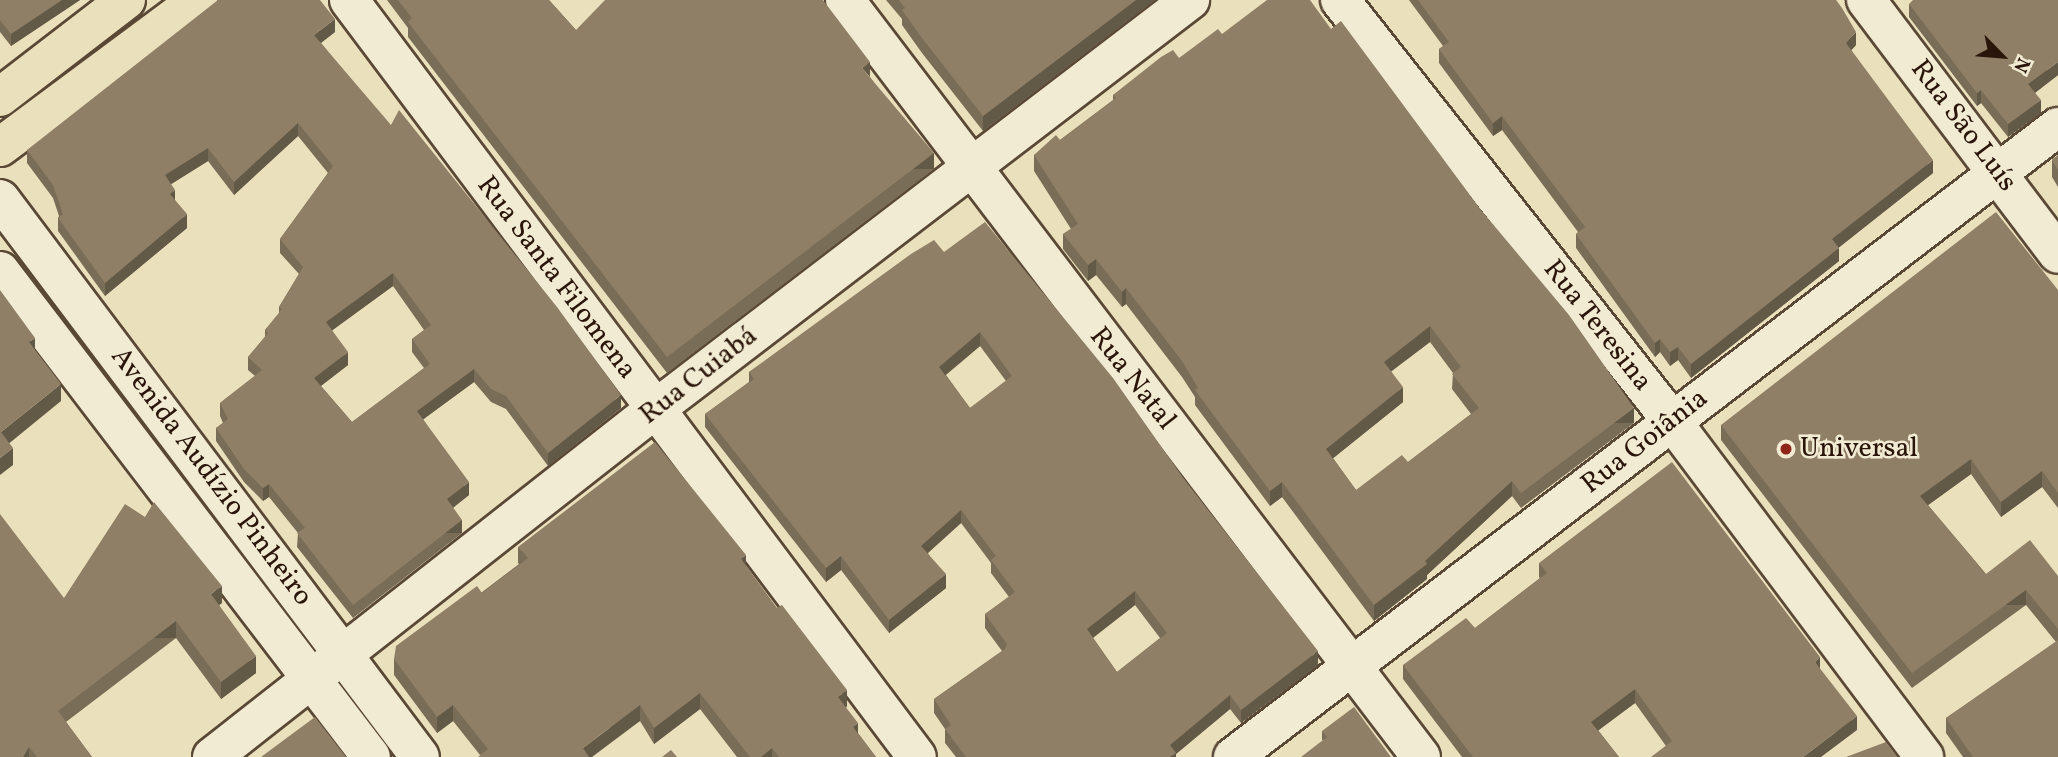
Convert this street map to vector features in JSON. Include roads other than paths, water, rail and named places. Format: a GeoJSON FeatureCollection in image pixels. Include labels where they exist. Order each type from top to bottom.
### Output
{"type":"FeatureCollection","features":[{"type":"Feature","properties":{"kind":"main road"},"geometry":{"type":"LineString","coordinates":[[0,97],[126,0]]}},
{"type":"Feature","properties":{"kind":"main road"},"geometry":{"type":"LineString","coordinates":[[0,147],[198,0]]}},
{"type":"Feature","properties":{"kind":"street","name":"Rua Santa Filomena"},"geometry":{"type":"LineString","coordinates":[[349,0],[654,410],[917,757]]}},
{"type":"Feature","properties":{"kind":"street","name":"Rua Natal"},"geometry":{"type":"LineString","coordinates":[[845,0],[969,169],[1421,757]]}},
{"type":"Feature","properties":{"kind":"street","name":"Rua Cuiabá"},"geometry":{"type":"LineString","coordinates":[[212,757],[314,681],[654,410],[1190,0]]}},
{"type":"Feature","properties":{"kind":"street","name":"Rua Teresina"},"geometry":{"type":"LineString","coordinates":[[1340,0],[1672,421],[1924,757]]}},
{"type":"Feature","properties":{"kind":"street","name":"Rua São Luís"},"geometry":{"type":"LineString","coordinates":[[1866,0],[2058,254]]}},
{"type":"Feature","properties":{"kind":"street","name":"Rua Goiânia"},"geometry":{"type":"LineString","coordinates":[[1233,757],[1354,667],[1997,170],[2058,127]]}},
{"type":"Feature","properties":{"kind":"street","name":"Avenida Audízio Pinheiro"},"geometry":{"type":"LineString","coordinates":[[0,199],[263,545],[419,757]]}},
{"type":"Feature","properties":{"kind":"street","name":"Avenida Audízio Pinheiro"},"geometry":{"type":"LineString","coordinates":[[0,271],[371,757]]}},
{"type":"Feature","properties":{"kind":"street"},"geometry":{"type":"LineString","coordinates":[[228,569],[263,545]]}},
{"type":"Feature","properties":{"kind":"place","name":"Universal"},"geometry":{"type":"Point","coordinates":[1786,449]}}]}
